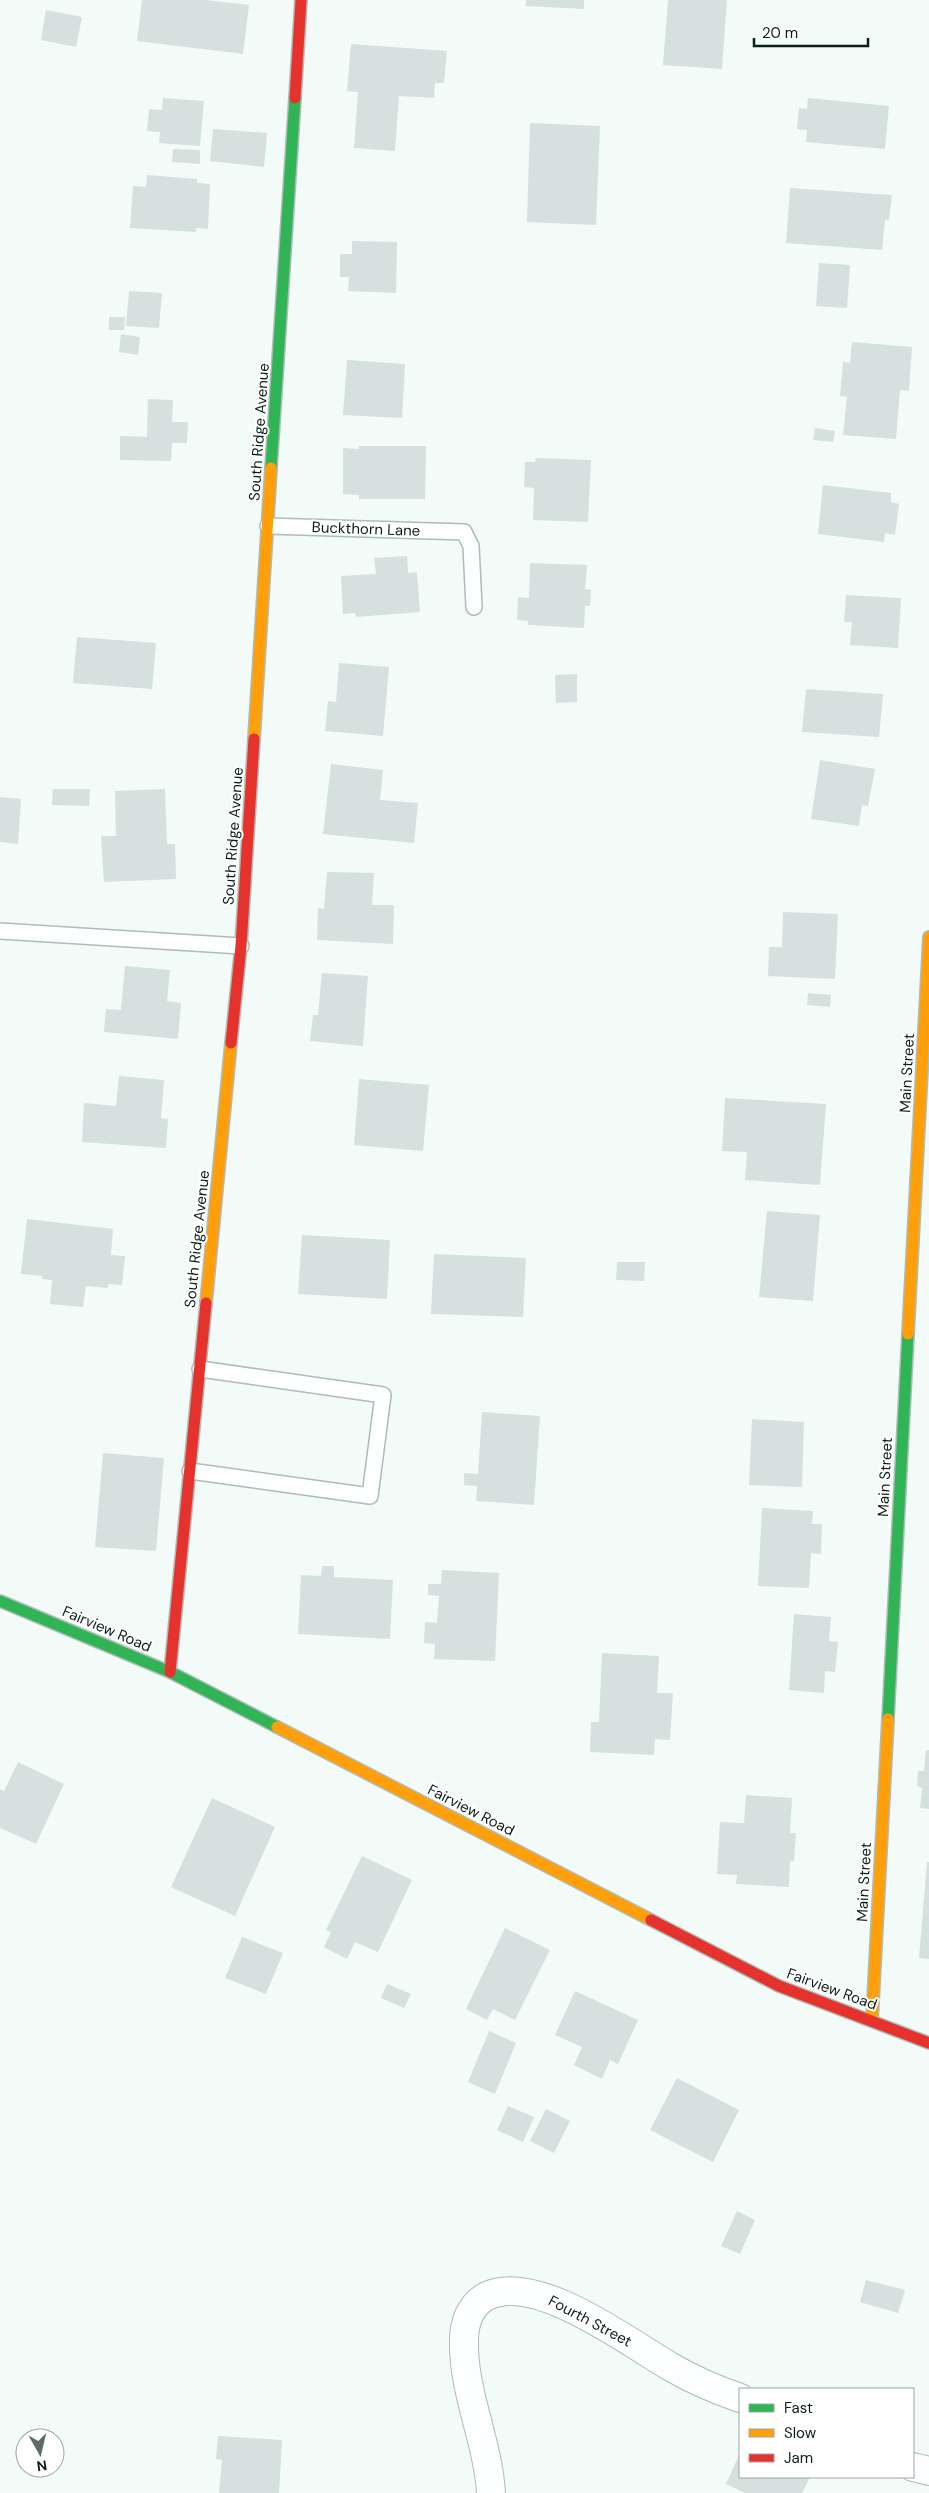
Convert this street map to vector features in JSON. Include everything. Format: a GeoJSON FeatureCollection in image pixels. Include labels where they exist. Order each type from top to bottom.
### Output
{"type":"FeatureCollection","features":[{"type":"Feature","properties":{"kind":"street","name":"South Ridge Avenue"},"geometry":{"type":"LineString","coordinates":[[170,1672],[241,946],[301,0]]}},
{"type":"Feature","properties":{"kind":"street","name":"Main Street"},"geometry":{"type":"LineString","coordinates":[[872,2020],[929,937]]}},
{"type":"Feature","properties":{"kind":"street","name":"Fairview Road"},"geometry":{"type":"LineString","coordinates":[[0,1601],[170,1672],[779,1986],[929,2043]]}},
{"type":"Feature","properties":{"kind":"street","name":"Fourth Street"},"geometry":{"type":"LineString","coordinates":[[491,2493],[464,2362],[464,2340],[465,2325],[470,2312],[480,2300],[494,2293],[514,2290],[539,2295],[572,2308],[674,2368],[722,2392],[739,2398]]}},
{"type":"Feature","properties":{"kind":"street"},"geometry":{"type":"LineString","coordinates":[[914,2467],[929,2471]]}},
{"type":"Feature","properties":{"kind":"lane","name":"Buckthorn Lane"},"geometry":{"type":"LineString","coordinates":[[268,526],[464,532],[471,546],[474,607]]}},
{"type":"Feature","properties":{"kind":"lane"},"geometry":{"type":"LineString","coordinates":[[0,931],[241,946]]}},
{"type":"Feature","properties":{"kind":"lane"},"geometry":{"type":"LineString","coordinates":[[190,1471],[370,1496],[384,1395],[200,1369]]}},
{"type":"Feature","properties":{"kind":"building"},"geometry":{"type":"Polygon","coordinates":[[[142,0],[206,0],[249,5],[243,54],[137,41],[142,0]]]}},
{"type":"Feature","properties":{"kind":"building"},"geometry":{"type":"Polygon","coordinates":[[[526,0],[584,0],[584,9],[526,6],[526,0]]]}},
{"type":"Feature","properties":{"kind":"building"},"geometry":{"type":"Polygon","coordinates":[[[668,0],[727,0],[722,69],[663,65],[668,0]]]}},
{"type":"Feature","properties":{"kind":"building"},"geometry":{"type":"Polygon","coordinates":[[[46,10],[82,17],[76,47],[41,40],[46,10]]]}},
{"type":"Feature","properties":{"kind":"building"},"geometry":{"type":"Polygon","coordinates":[[[351,44],[447,51],[444,83],[435,83],[434,98],[399,96],[395,151],[354,148],[358,92],[347,91],[351,44]]]}},
{"type":"Feature","properties":{"kind":"building"},"geometry":{"type":"Polygon","coordinates":[[[163,98],[204,101],[200,146],[159,143],[160,132],[147,131],[149,109],[162,110],[163,98]]]}},
{"type":"Feature","properties":{"kind":"building"},"geometry":{"type":"Polygon","coordinates":[[[808,98],[889,106],[885,149],[806,142],[807,130],[797,129],[799,108],[807,109],[808,98]]]}},
{"type":"Feature","properties":{"kind":"building"},"geometry":{"type":"Polygon","coordinates":[[[530,123],[600,126],[596,225],[527,222],[530,123]]]}},
{"type":"Feature","properties":{"kind":"building"},"geometry":{"type":"Polygon","coordinates":[[[213,129],[267,133],[264,167],[210,161],[213,129]]]}},
{"type":"Feature","properties":{"kind":"building"},"geometry":{"type":"Polygon","coordinates":[[[173,149],[200,150],[200,164],[172,162],[173,149]]]}},
{"type":"Feature","properties":{"kind":"building"},"geometry":{"type":"Polygon","coordinates":[[[147,175],[197,179],[197,183],[210,184],[208,229],[196,228],[196,232],[130,228],[133,186],[146,187],[147,175]]]}},
{"type":"Feature","properties":{"kind":"building"},"geometry":{"type":"Polygon","coordinates":[[[790,188],[892,195],[889,220],[885,220],[882,250],[786,243],[790,188]]]}},
{"type":"Feature","properties":{"kind":"building"},"geometry":{"type":"Polygon","coordinates":[[[352,241],[397,242],[396,293],[348,291],[349,277],[340,277],[340,254],[352,254],[352,241]]]}},
{"type":"Feature","properties":{"kind":"building"},"geometry":{"type":"Polygon","coordinates":[[[819,263],[850,265],[847,308],[816,306],[819,263]]]}},
{"type":"Feature","properties":{"kind":"building"},"geometry":{"type":"Polygon","coordinates":[[[129,291],[162,293],[159,328],[126,326],[129,291]]]}},
{"type":"Feature","properties":{"kind":"building"},"geometry":{"type":"Polygon","coordinates":[[[109,317],[125,317],[124,330],[109,330],[109,317]]]}},
{"type":"Feature","properties":{"kind":"building"},"geometry":{"type":"Polygon","coordinates":[[[121,334],[140,337],[138,355],[119,352],[121,334]]]}},
{"type":"Feature","properties":{"kind":"building"},"geometry":{"type":"Polygon","coordinates":[[[852,342],[912,347],[909,391],[900,390],[896,439],[843,435],[847,397],[840,396],[843,362],[850,363],[852,342]]]}},
{"type":"Feature","properties":{"kind":"building"},"geometry":{"type":"Polygon","coordinates":[[[347,360],[405,364],[402,418],[343,415],[347,360]]]}},
{"type":"Feature","properties":{"kind":"building"},"geometry":{"type":"Polygon","coordinates":[[[148,399],[173,400],[172,422],[188,422],[187,443],[172,443],[171,461],[120,460],[120,436],[147,437],[148,399]]]}},
{"type":"Feature","properties":{"kind":"building"},"geometry":{"type":"Polygon","coordinates":[[[815,428],[835,431],[833,442],[813,440],[815,428]]]}},
{"type":"Feature","properties":{"kind":"building"},"geometry":{"type":"Polygon","coordinates":[[[359,446],[426,446],[425,499],[359,499],[359,495],[343,494],[343,448],[359,449],[359,446]]]}},
{"type":"Feature","properties":{"kind":"building"},"geometry":{"type":"Polygon","coordinates":[[[536,458],[591,460],[588,522],[533,520],[534,488],[524,487],[525,462],[535,462],[536,458]]]}},
{"type":"Feature","properties":{"kind":"building"},"geometry":{"type":"Polygon","coordinates":[[[823,485],[891,493],[891,502],[899,504],[895,535],[885,533],[884,542],[818,534],[823,485]]]}},
{"type":"Feature","properties":{"kind":"building"},"geometry":{"type":"Polygon","coordinates":[[[407,556],[408,573],[417,572],[420,612],[356,617],[355,613],[343,614],[341,576],[376,574],[374,558],[407,556]]]}},
{"type":"Feature","properties":{"kind":"building"},"geometry":{"type":"Polygon","coordinates":[[[530,563],[587,565],[585,589],[591,590],[590,606],[585,606],[584,628],[528,625],[528,621],[517,620],[518,597],[529,598],[530,563]]]}},
{"type":"Feature","properties":{"kind":"building"},"geometry":{"type":"Polygon","coordinates":[[[846,595],[901,598],[898,648],[850,645],[852,622],[844,622],[846,595]]]}},
{"type":"Feature","properties":{"kind":"building"},"geometry":{"type":"Polygon","coordinates":[[[77,637],[156,643],[152,689],[73,683],[77,637]]]}},
{"type":"Feature","properties":{"kind":"building"},"geometry":{"type":"Polygon","coordinates":[[[339,663],[389,667],[383,736],[325,731],[328,701],[336,702],[339,663]]]}},
{"type":"Feature","properties":{"kind":"building"},"geometry":{"type":"Polygon","coordinates":[[[577,674],[577,702],[556,703],[555,675],[577,674]]]}},
{"type":"Feature","properties":{"kind":"building"},"geometry":{"type":"Polygon","coordinates":[[[806,689],[883,694],[879,737],[802,732],[806,689]]]}},
{"type":"Feature","properties":{"kind":"building"},"geometry":{"type":"Polygon","coordinates":[[[820,760],[875,769],[868,806],[862,805],[859,826],[811,819],[820,760]]]}},
{"type":"Feature","properties":{"kind":"building"},"geometry":{"type":"Polygon","coordinates":[[[331,764],[383,770],[380,800],[418,803],[414,843],[323,834],[331,764]]]}},
{"type":"Feature","properties":{"kind":"building"},"geometry":{"type":"Polygon","coordinates":[[[53,789],[90,789],[89,806],[52,805],[53,789]]]}},
{"type":"Feature","properties":{"kind":"building"},"geometry":{"type":"Polygon","coordinates":[[[165,789],[167,844],[175,844],[176,879],[104,882],[101,836],[116,836],[115,791],[165,789]]]}},
{"type":"Feature","properties":{"kind":"building"},"geometry":{"type":"Polygon","coordinates":[[[0,797],[21,799],[18,844],[0,842],[0,797]]]}},
{"type":"Feature","properties":{"kind":"building"},"geometry":{"type":"Polygon","coordinates":[[[327,872],[374,873],[372,905],[394,905],[393,944],[317,940],[318,908],[324,909],[327,872]]]}},
{"type":"Feature","properties":{"kind":"building"},"geometry":{"type":"Polygon","coordinates":[[[783,912],[838,914],[835,979],[768,976],[769,947],[782,947],[783,912]]]}},
{"type":"Feature","properties":{"kind":"building"},"geometry":{"type":"Polygon","coordinates":[[[125,966],[170,970],[167,1001],[181,1003],[178,1039],[104,1032],[106,1009],[121,1010],[125,966]]]}},
{"type":"Feature","properties":{"kind":"building"},"geometry":{"type":"Polygon","coordinates":[[[322,973],[368,976],[363,1046],[310,1041],[313,1015],[318,1015],[322,973]]]}},
{"type":"Feature","properties":{"kind":"building"},"geometry":{"type":"Polygon","coordinates":[[[808,993],[831,995],[830,1007],[807,1005],[808,993]]]}},
{"type":"Feature","properties":{"kind":"building"},"geometry":{"type":"Polygon","coordinates":[[[119,1076],[164,1080],[161,1118],[168,1119],[166,1148],[82,1142],[84,1103],[116,1106],[119,1076]]]}},
{"type":"Feature","properties":{"kind":"building"},"geometry":{"type":"Polygon","coordinates":[[[359,1079],[429,1085],[423,1151],[354,1145],[359,1079]]]}},
{"type":"Feature","properties":{"kind":"building"},"geometry":{"type":"Polygon","coordinates":[[[725,1098],[826,1104],[820,1185],[745,1180],[747,1152],[722,1151],[725,1098]]]}},
{"type":"Feature","properties":{"kind":"building"},"geometry":{"type":"Polygon","coordinates":[[[767,1211],[820,1215],[813,1301],[759,1297],[767,1211]]]}},
{"type":"Feature","properties":{"kind":"building"},"geometry":{"type":"Polygon","coordinates":[[[27,1219],[113,1229],[111,1255],[125,1256],[122,1285],[108,1284],[108,1288],[86,1286],[83,1307],[50,1304],[52,1280],[42,1279],[42,1276],[21,1274],[27,1219]]]}},
{"type":"Feature","properties":{"kind":"building"},"geometry":{"type":"Polygon","coordinates":[[[302,1235],[390,1240],[387,1299],[298,1294],[302,1235]]]}},
{"type":"Feature","properties":{"kind":"building"},"geometry":{"type":"Polygon","coordinates":[[[434,1254],[526,1258],[523,1317],[431,1314],[434,1254]]]}},
{"type":"Feature","properties":{"kind":"building"},"geometry":{"type":"Polygon","coordinates":[[[617,1262],[645,1262],[644,1281],[616,1280],[617,1262]]]}},
{"type":"Feature","properties":{"kind":"building"},"geometry":{"type":"Polygon","coordinates":[[[482,1412],[540,1416],[534,1505],[476,1501],[477,1486],[464,1485],[464,1473],[478,1474],[482,1412]]]}},
{"type":"Feature","properties":{"kind":"building"},"geometry":{"type":"Polygon","coordinates":[[[752,1419],[804,1422],[802,1487],[749,1485],[752,1419]]]}},
{"type":"Feature","properties":{"kind":"building"},"geometry":{"type":"Polygon","coordinates":[[[103,1453],[164,1458],[156,1551],[95,1547],[103,1453]]]}},
{"type":"Feature","properties":{"kind":"building"},"geometry":{"type":"Polygon","coordinates":[[[762,1508],[813,1511],[812,1524],[822,1524],[821,1554],[811,1553],[809,1588],[758,1586],[762,1508]]]}},
{"type":"Feature","properties":{"kind":"building"},"geometry":{"type":"Polygon","coordinates":[[[322,1566],[334,1566],[334,1577],[393,1580],[390,1639],[298,1634],[301,1575],[321,1576],[322,1566]]]}},
{"type":"Feature","properties":{"kind":"building"},"geometry":{"type":"Polygon","coordinates":[[[442,1570],[499,1573],[495,1661],[434,1659],[435,1644],[424,1643],[425,1622],[437,1623],[439,1596],[428,1595],[428,1584],[441,1584],[442,1570]]]}},
{"type":"Feature","properties":{"kind":"building"},"geometry":{"type":"Polygon","coordinates":[[[794,1614],[831,1617],[829,1641],[838,1642],[835,1672],[825,1671],[824,1693],[789,1690],[794,1614]]]}},
{"type":"Feature","properties":{"kind":"building"},"geometry":{"type":"Polygon","coordinates":[[[602,1653],[659,1656],[657,1693],[673,1693],[670,1740],[655,1739],[654,1755],[590,1752],[591,1722],[599,1722],[602,1653]]]}},
{"type":"Feature","properties":{"kind":"building"},"geometry":{"type":"Polygon","coordinates":[[[926,1750],[929,1750],[929,1809],[920,1808],[922,1788],[917,1786],[918,1771],[924,1771],[926,1750]]]}},
{"type":"Feature","properties":{"kind":"building"},"geometry":{"type":"Polygon","coordinates":[[[18,1762],[64,1784],[36,1844],[0,1828],[0,1789],[4,1791],[18,1762]]]}},
{"type":"Feature","properties":{"kind":"building"},"geometry":{"type":"Polygon","coordinates":[[[746,1795],[792,1798],[790,1833],[796,1833],[794,1861],[790,1861],[789,1887],[736,1884],[737,1875],[717,1874],[720,1822],[744,1823],[746,1795]]]}},
{"type":"Feature","properties":{"kind":"building"},"geometry":{"type":"Polygon","coordinates":[[[212,1798],[275,1827],[235,1916],[171,1887],[212,1798]]]}},
{"type":"Feature","properties":{"kind":"building"},"geometry":{"type":"Polygon","coordinates":[[[362,1856],[412,1880],[378,1952],[355,1942],[347,1959],[324,1947],[331,1932],[326,1930],[362,1856]]]}},
{"type":"Feature","properties":{"kind":"building"},"geometry":{"type":"Polygon","coordinates":[[[927,1862],[929,1862],[929,1959],[919,1958],[927,1862]]]}},
{"type":"Feature","properties":{"kind":"building"},"geometry":{"type":"Polygon","coordinates":[[[505,1928],[550,1950],[515,2020],[493,2009],[487,2020],[466,2009],[505,1928]]]}},
{"type":"Feature","properties":{"kind":"building"},"geometry":{"type":"Polygon","coordinates":[[[242,1937],[283,1953],[266,1994],[225,1978],[242,1937]]]}},
{"type":"Feature","properties":{"kind":"building"},"geometry":{"type":"Polygon","coordinates":[[[387,1984],[411,1994],[404,2008],[381,1998],[387,1984]]]}},
{"type":"Feature","properties":{"kind":"building"},"geometry":{"type":"Polygon","coordinates":[[[575,1991],[638,2020],[618,2064],[610,2060],[602,2079],[574,2065],[582,2047],[555,2035],[575,1991]]]}},
{"type":"Feature","properties":{"kind":"building"},"geometry":{"type":"Polygon","coordinates":[[[489,2031],[516,2043],[495,2094],[468,2082],[489,2031]]]}},
{"type":"Feature","properties":{"kind":"building"},"geometry":{"type":"Polygon","coordinates":[[[677,2078],[739,2110],[713,2162],[650,2130],[677,2078]]]}},
{"type":"Feature","properties":{"kind":"building"},"geometry":{"type":"Polygon","coordinates":[[[508,2106],[534,2117],[523,2142],[497,2130],[508,2106]]]}},
{"type":"Feature","properties":{"kind":"building"},"geometry":{"type":"Polygon","coordinates":[[[546,2109],[570,2121],[554,2153],[530,2141],[546,2109]]]}},
{"type":"Feature","properties":{"kind":"building"},"geometry":{"type":"Polygon","coordinates":[[[737,2211],[755,2220],[740,2254],[721,2246],[737,2211]]]}},
{"type":"Feature","properties":{"kind":"building"},"geometry":{"type":"Polygon","coordinates":[[[866,2280],[905,2290],[898,2313],[860,2302],[866,2280]]]}},
{"type":"Feature","properties":{"kind":"building"},"geometry":{"type":"Polygon","coordinates":[[[218,2436],[282,2440],[279,2493],[219,2493],[222,2460],[216,2459],[218,2436]]]}},
{"type":"Feature","properties":{"kind":"building"},"geometry":{"type":"Polygon","coordinates":[[[739,2455],[739,2478],[810,2478],[802,2493],[745,2493],[726,2484],[739,2455]]]}},
{"type":"Feature","properties":{"kind":"traffic: fast"},"geometry":{"type":"LineString","coordinates":[[271,468],[295,98]]}},
{"type":"Feature","properties":{"kind":"traffic: fast"},"geometry":{"type":"LineString","coordinates":[[888,1719],[908,1334]]}},
{"type":"Feature","properties":{"kind":"traffic: fast"},"geometry":{"type":"LineString","coordinates":[[0,1601],[170,1672],[277,1727]]}},
{"type":"Feature","properties":{"kind":"traffic: slow"},"geometry":{"type":"LineString","coordinates":[[254,739],[271,468]]}},
{"type":"Feature","properties":{"kind":"traffic: slow"},"geometry":{"type":"LineString","coordinates":[[908,1334],[929,937]]}},
{"type":"Feature","properties":{"kind":"traffic: slow"},"geometry":{"type":"LineString","coordinates":[[206,1303],[231,1043]]}},
{"type":"Feature","properties":{"kind":"traffic: slow"},"geometry":{"type":"LineString","coordinates":[[872,2020],[888,1719]]}},
{"type":"Feature","properties":{"kind":"traffic: slow"},"geometry":{"type":"LineString","coordinates":[[277,1727],[651,1920]]}},
{"type":"Feature","properties":{"kind":"traffic: jam"},"geometry":{"type":"LineString","coordinates":[[295,98],[301,0]]}},
{"type":"Feature","properties":{"kind":"traffic: jam"},"geometry":{"type":"LineString","coordinates":[[231,1043],[241,946],[254,739]]}},
{"type":"Feature","properties":{"kind":"traffic: jam"},"geometry":{"type":"LineString","coordinates":[[170,1672],[206,1303]]}},
{"type":"Feature","properties":{"kind":"traffic: jam"},"geometry":{"type":"LineString","coordinates":[[651,1920],[779,1986],[929,2043]]}}]}
